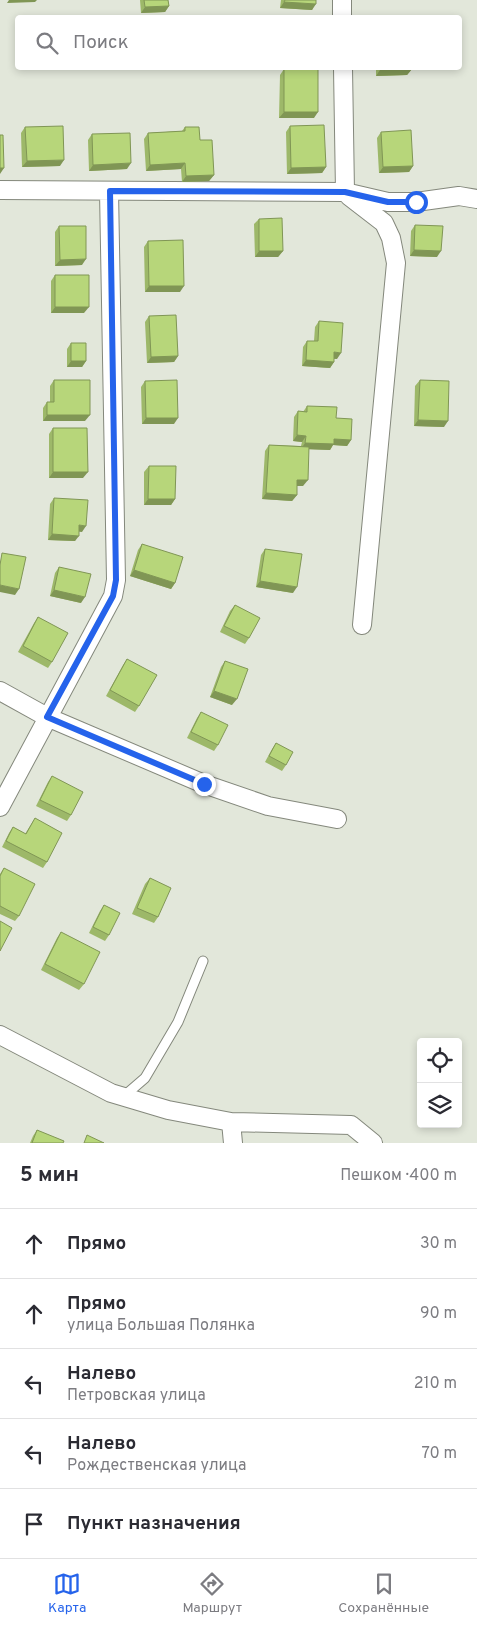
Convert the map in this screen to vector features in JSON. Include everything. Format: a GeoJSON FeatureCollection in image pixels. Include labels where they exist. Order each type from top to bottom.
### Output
{"type":"FeatureCollection","features":[{"type":"Feature","properties":{"kind":"street"},"geometry":{"type":"LineString","coordinates":[[342,0],[342,15]]}},
{"type":"Feature","properties":{"kind":"street"},"geometry":{"type":"LineString","coordinates":[[343,70],[345,192],[384,224],[391,238],[396,263],[362,625]]}},
{"type":"Feature","properties":{"kind":"street"},"geometry":{"type":"LineString","coordinates":[[0,190],[345,192],[388,202],[416,202],[459,196],[477,199]]}},
{"type":"Feature","properties":{"kind":"street"},"geometry":{"type":"LineString","coordinates":[[0,807],[113,596],[116,580],[110,191]]}},
{"type":"Feature","properties":{"kind":"street"},"geometry":{"type":"LineString","coordinates":[[0,692],[47,717],[204,784],[268,806],[337,819]]}},
{"type":"Feature","properties":{"kind":"street"},"geometry":{"type":"LineString","coordinates":[[0,1035],[117,1095],[168,1110],[231,1122],[351,1125],[373,1143]]}},
{"type":"Feature","properties":{"kind":"street"},"geometry":{"type":"LineString","coordinates":[[231,1122],[233,1143]]}},
{"type":"Feature","properties":{"kind":"lane"},"geometry":{"type":"LineString","coordinates":[[117,1095],[145,1078],[178,1022],[203,961]]}},
{"type":"Feature","properties":{"kind":"building"},"geometry":{"type":"Polygon","coordinates":[[[144,0],[168,0],[169,6],[145,7],[144,0]]]}},
{"type":"Feature","properties":{"kind":"building"},"geometry":{"type":"Polygon","coordinates":[[[285,0],[316,0],[316,4],[284,2],[285,0]]]}},
{"type":"Feature","properties":{"kind":"building"},"geometry":{"type":"Polygon","coordinates":[[[284,70],[318,70],[318,112],[284,112],[284,70]]]}},
{"type":"Feature","properties":{"kind":"building"},"geometry":{"type":"Polygon","coordinates":[[[324,125],[326,167],[291,168],[290,126],[324,125]]]}},
{"type":"Feature","properties":{"kind":"building"},"geometry":{"type":"Polygon","coordinates":[[[63,126],[64,160],[27,161],[25,127],[63,126]]]}},
{"type":"Feature","properties":{"kind":"building"},"geometry":{"type":"Polygon","coordinates":[[[185,127],[199,127],[200,140],[212,140],[214,175],[186,176],[185,163],[150,165],[148,133],[185,131],[185,127]]]}},
{"type":"Feature","properties":{"kind":"building"},"geometry":{"type":"Polygon","coordinates":[[[411,130],[413,166],[383,167],[381,132],[411,130]]]}},
{"type":"Feature","properties":{"kind":"building"},"geometry":{"type":"Polygon","coordinates":[[[130,133],[131,163],[93,165],[92,134],[130,133]]]}},
{"type":"Feature","properties":{"kind":"building"},"geometry":{"type":"Polygon","coordinates":[[[0,135],[3,135],[4,168],[0,168],[0,135]]]}},
{"type":"Feature","properties":{"kind":"building"},"geometry":{"type":"Polygon","coordinates":[[[282,218],[283,251],[259,251],[259,219],[282,218]]]}},
{"type":"Feature","properties":{"kind":"building"},"geometry":{"type":"Polygon","coordinates":[[[415,225],[443,226],[441,251],[414,250],[415,225]]]}},
{"type":"Feature","properties":{"kind":"building"},"geometry":{"type":"Polygon","coordinates":[[[59,226],[86,226],[86,259],[60,260],[59,226]]]}},
{"type":"Feature","properties":{"kind":"building"},"geometry":{"type":"Polygon","coordinates":[[[183,240],[184,286],[149,286],[148,241],[183,240]]]}},
{"type":"Feature","properties":{"kind":"building"},"geometry":{"type":"Polygon","coordinates":[[[55,275],[89,275],[89,307],[55,307],[55,275]]]}},
{"type":"Feature","properties":{"kind":"building"},"geometry":{"type":"Polygon","coordinates":[[[176,315],[178,356],[151,357],[149,316],[176,315]]]}},
{"type":"Feature","properties":{"kind":"building"},"geometry":{"type":"Polygon","coordinates":[[[319,321],[343,323],[341,353],[334,352],[334,362],[306,360],[307,341],[318,341],[319,321]]]}},
{"type":"Feature","properties":{"kind":"building"},"geometry":{"type":"Polygon","coordinates":[[[71,343],[86,343],[86,361],[71,361],[71,343]]]}},
{"type":"Feature","properties":{"kind":"building"},"geometry":{"type":"Polygon","coordinates":[[[54,380],[90,380],[90,415],[47,415],[47,402],[54,402],[54,380]]]}},
{"type":"Feature","properties":{"kind":"building"},"geometry":{"type":"Polygon","coordinates":[[[177,380],[178,418],[146,418],[145,381],[177,380]]]}},
{"type":"Feature","properties":{"kind":"building"},"geometry":{"type":"Polygon","coordinates":[[[420,380],[449,381],[448,421],[418,420],[420,380]]]}},
{"type":"Feature","properties":{"kind":"building"},"geometry":{"type":"Polygon","coordinates":[[[307,406],[337,407],[336,418],[352,419],[351,440],[334,439],[334,444],[305,443],[306,436],[297,435],[298,411],[307,412],[307,406]]]}},
{"type":"Feature","properties":{"kind":"building"},"geometry":{"type":"Polygon","coordinates":[[[53,428],[87,428],[88,472],[53,472],[53,428]]]}},
{"type":"Feature","properties":{"kind":"building"},"geometry":{"type":"Polygon","coordinates":[[[269,445],[309,447],[308,480],[297,480],[297,495],[266,493],[269,445]]]}},
{"type":"Feature","properties":{"kind":"building"},"geometry":{"type":"Polygon","coordinates":[[[149,466],[176,466],[175,499],[148,499],[149,466]]]}},
{"type":"Feature","properties":{"kind":"building"},"geometry":{"type":"Polygon","coordinates":[[[54,498],[88,500],[86,526],[79,525],[79,536],[52,534],[54,498]]]}},
{"type":"Feature","properties":{"kind":"building"},"geometry":{"type":"Polygon","coordinates":[[[142,544],[183,557],[175,583],[134,570],[142,544]]]}},
{"type":"Feature","properties":{"kind":"building"},"geometry":{"type":"Polygon","coordinates":[[[265,549],[302,554],[297,587],[260,581],[265,549]]]}},
{"type":"Feature","properties":{"kind":"building"},"geometry":{"type":"Polygon","coordinates":[[[2,553],[26,557],[19,589],[0,585],[2,553]]]}},
{"type":"Feature","properties":{"kind":"building"},"geometry":{"type":"Polygon","coordinates":[[[59,567],[91,574],[85,597],[54,590],[59,567]]]}},
{"type":"Feature","properties":{"kind":"building"},"geometry":{"type":"Polygon","coordinates":[[[235,605],[260,618],[249,638],[224,626],[235,605]]]}},
{"type":"Feature","properties":{"kind":"building"},"geometry":{"type":"Polygon","coordinates":[[[38,617],[68,633],[52,662],[23,646],[38,617]]]}},
{"type":"Feature","properties":{"kind":"building"},"geometry":{"type":"Polygon","coordinates":[[[127,659],[157,675],[139,706],[110,690],[127,659]]]}},
{"type":"Feature","properties":{"kind":"building"},"geometry":{"type":"Polygon","coordinates":[[[225,661],[248,669],[237,699],[214,691],[225,661]]]}},
{"type":"Feature","properties":{"kind":"building"},"geometry":{"type":"Polygon","coordinates":[[[201,712],[228,725],[218,745],[191,732],[201,712]]]}},
{"type":"Feature","properties":{"kind":"building"},"geometry":{"type":"Polygon","coordinates":[[[276,743],[293,752],[286,765],[269,756],[276,743]]]}},
{"type":"Feature","properties":{"kind":"building"},"geometry":{"type":"Polygon","coordinates":[[[52,776],[83,792],[71,815],[40,800],[52,776]]]}},
{"type":"Feature","properties":{"kind":"building"},"geometry":{"type":"Polygon","coordinates":[[[35,818],[62,833],[47,862],[6,841],[13,827],[26,834],[35,818]]]}},
{"type":"Feature","properties":{"kind":"building"},"geometry":{"type":"Polygon","coordinates":[[[4,868],[35,884],[19,916],[0,906],[0,876],[4,868]]]}},
{"type":"Feature","properties":{"kind":"building"},"geometry":{"type":"Polygon","coordinates":[[[150,878],[171,888],[158,917],[137,908],[150,878]]]}},
{"type":"Feature","properties":{"kind":"building"},"geometry":{"type":"Polygon","coordinates":[[[104,905],[120,913],[109,935],[93,927],[104,905]]]}},
{"type":"Feature","properties":{"kind":"building"},"geometry":{"type":"Polygon","coordinates":[[[0,921],[12,928],[0,951],[0,921]]]}},
{"type":"Feature","properties":{"kind":"building"},"geometry":{"type":"Polygon","coordinates":[[[61,932],[100,952],[84,984],[45,964],[61,932]]]}},
{"type":"Feature","properties":{"kind":"building"},"geometry":{"type":"Polygon","coordinates":[[[37,1130],[64,1141],[63,1143],[32,1143],[37,1130]]]}},
{"type":"Feature","properties":{"kind":"building"},"geometry":{"type":"Polygon","coordinates":[[[87,1135],[104,1143],[84,1143],[87,1135]]]}},
{"type":"Feature","properties":{"kind":"route"},"geometry":{"type":"LineString","coordinates":[[204,784],[47,717],[113,596],[116,580],[110,191],[345,192],[388,202],[416,202]]}}]}
